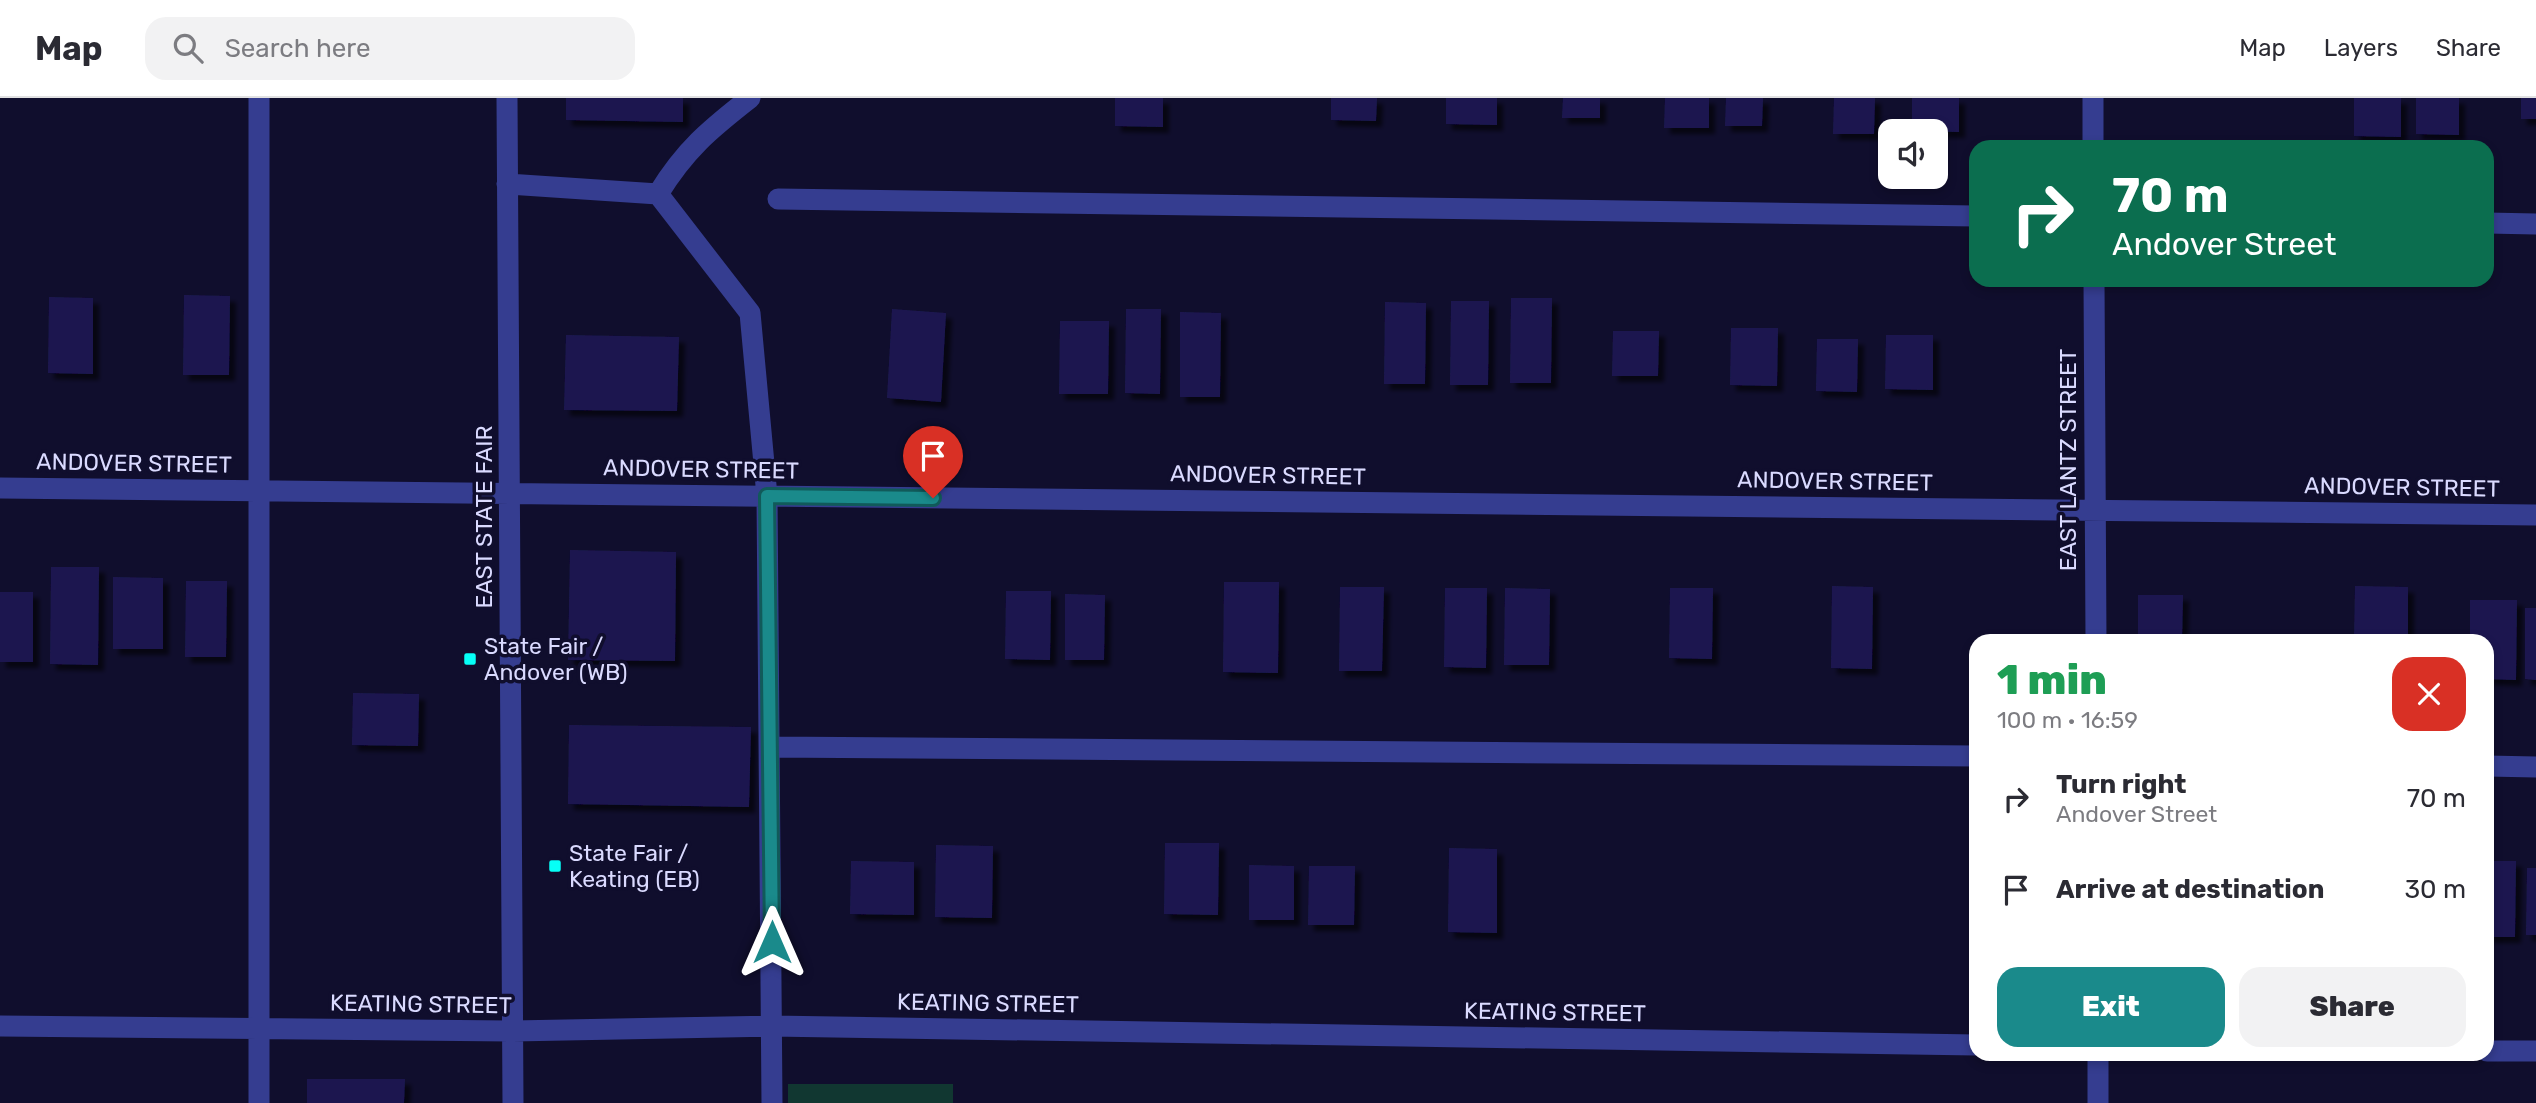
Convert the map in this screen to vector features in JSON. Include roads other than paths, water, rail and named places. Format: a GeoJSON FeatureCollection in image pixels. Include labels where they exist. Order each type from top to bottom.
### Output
{"type":"FeatureCollection","features":[{"type":"Feature","properties":{"kind":"street"},"geometry":{"type":"LineString","coordinates":[[259,98],[259,1103]]}},
{"type":"Feature","properties":{"kind":"street","name":"EAST STATE FAIR"},"geometry":{"type":"LineString","coordinates":[[507,98],[513,1103]]}},
{"type":"Feature","properties":{"kind":"street"},"geometry":{"type":"LineString","coordinates":[[657,194],[688,151],[750,98]]}},
{"type":"Feature","properties":{"kind":"street"},"geometry":{"type":"LineString","coordinates":[[2092,98],[2093,140]]}},
{"type":"Feature","properties":{"kind":"street"},"geometry":{"type":"LineString","coordinates":[[507,184],[657,194],[750,313],[767,496],[772,1103]]}},
{"type":"Feature","properties":{"kind":"street"},"geometry":{"type":"LineString","coordinates":[[778,199],[1969,216]]}},
{"type":"Feature","properties":{"kind":"street"},"geometry":{"type":"LineString","coordinates":[[2494,223],[2536,224]]}},
{"type":"Feature","properties":{"kind":"street","name":"EAST LANTZ STREET"},"geometry":{"type":"LineString","coordinates":[[2094,287],[2096,634]]}},
{"type":"Feature","properties":{"kind":"street","name":"ANDOVER STREET"},"geometry":{"type":"LineString","coordinates":[[0,488],[2536,515]]}},
{"type":"Feature","properties":{"kind":"street"},"geometry":{"type":"LineString","coordinates":[[770,747],[1969,756]]}},
{"type":"Feature","properties":{"kind":"street"},"geometry":{"type":"LineString","coordinates":[[2494,766],[2536,767]]}},
{"type":"Feature","properties":{"kind":"street","name":"KEATING STREET"},"geometry":{"type":"LineString","coordinates":[[0,1026],[513,1031],[772,1026],[1969,1045]]}},
{"type":"Feature","properties":{"kind":"street"},"geometry":{"type":"LineString","coordinates":[[2494,1051],[2536,1051]]}},
{"type":"Feature","properties":{"kind":"street"},"geometry":{"type":"LineString","coordinates":[[2098,1061],[2098,1103]]}},
{"type":"Feature","properties":{"kind":"place","name":"State Fair / Andover (WB)"},"geometry":{"type":"Point","coordinates":[470,659]}},
{"type":"Feature","properties":{"kind":"place","name":"State Fair / Keating (EB)"},"geometry":{"type":"Point","coordinates":[555,866]}}]}
